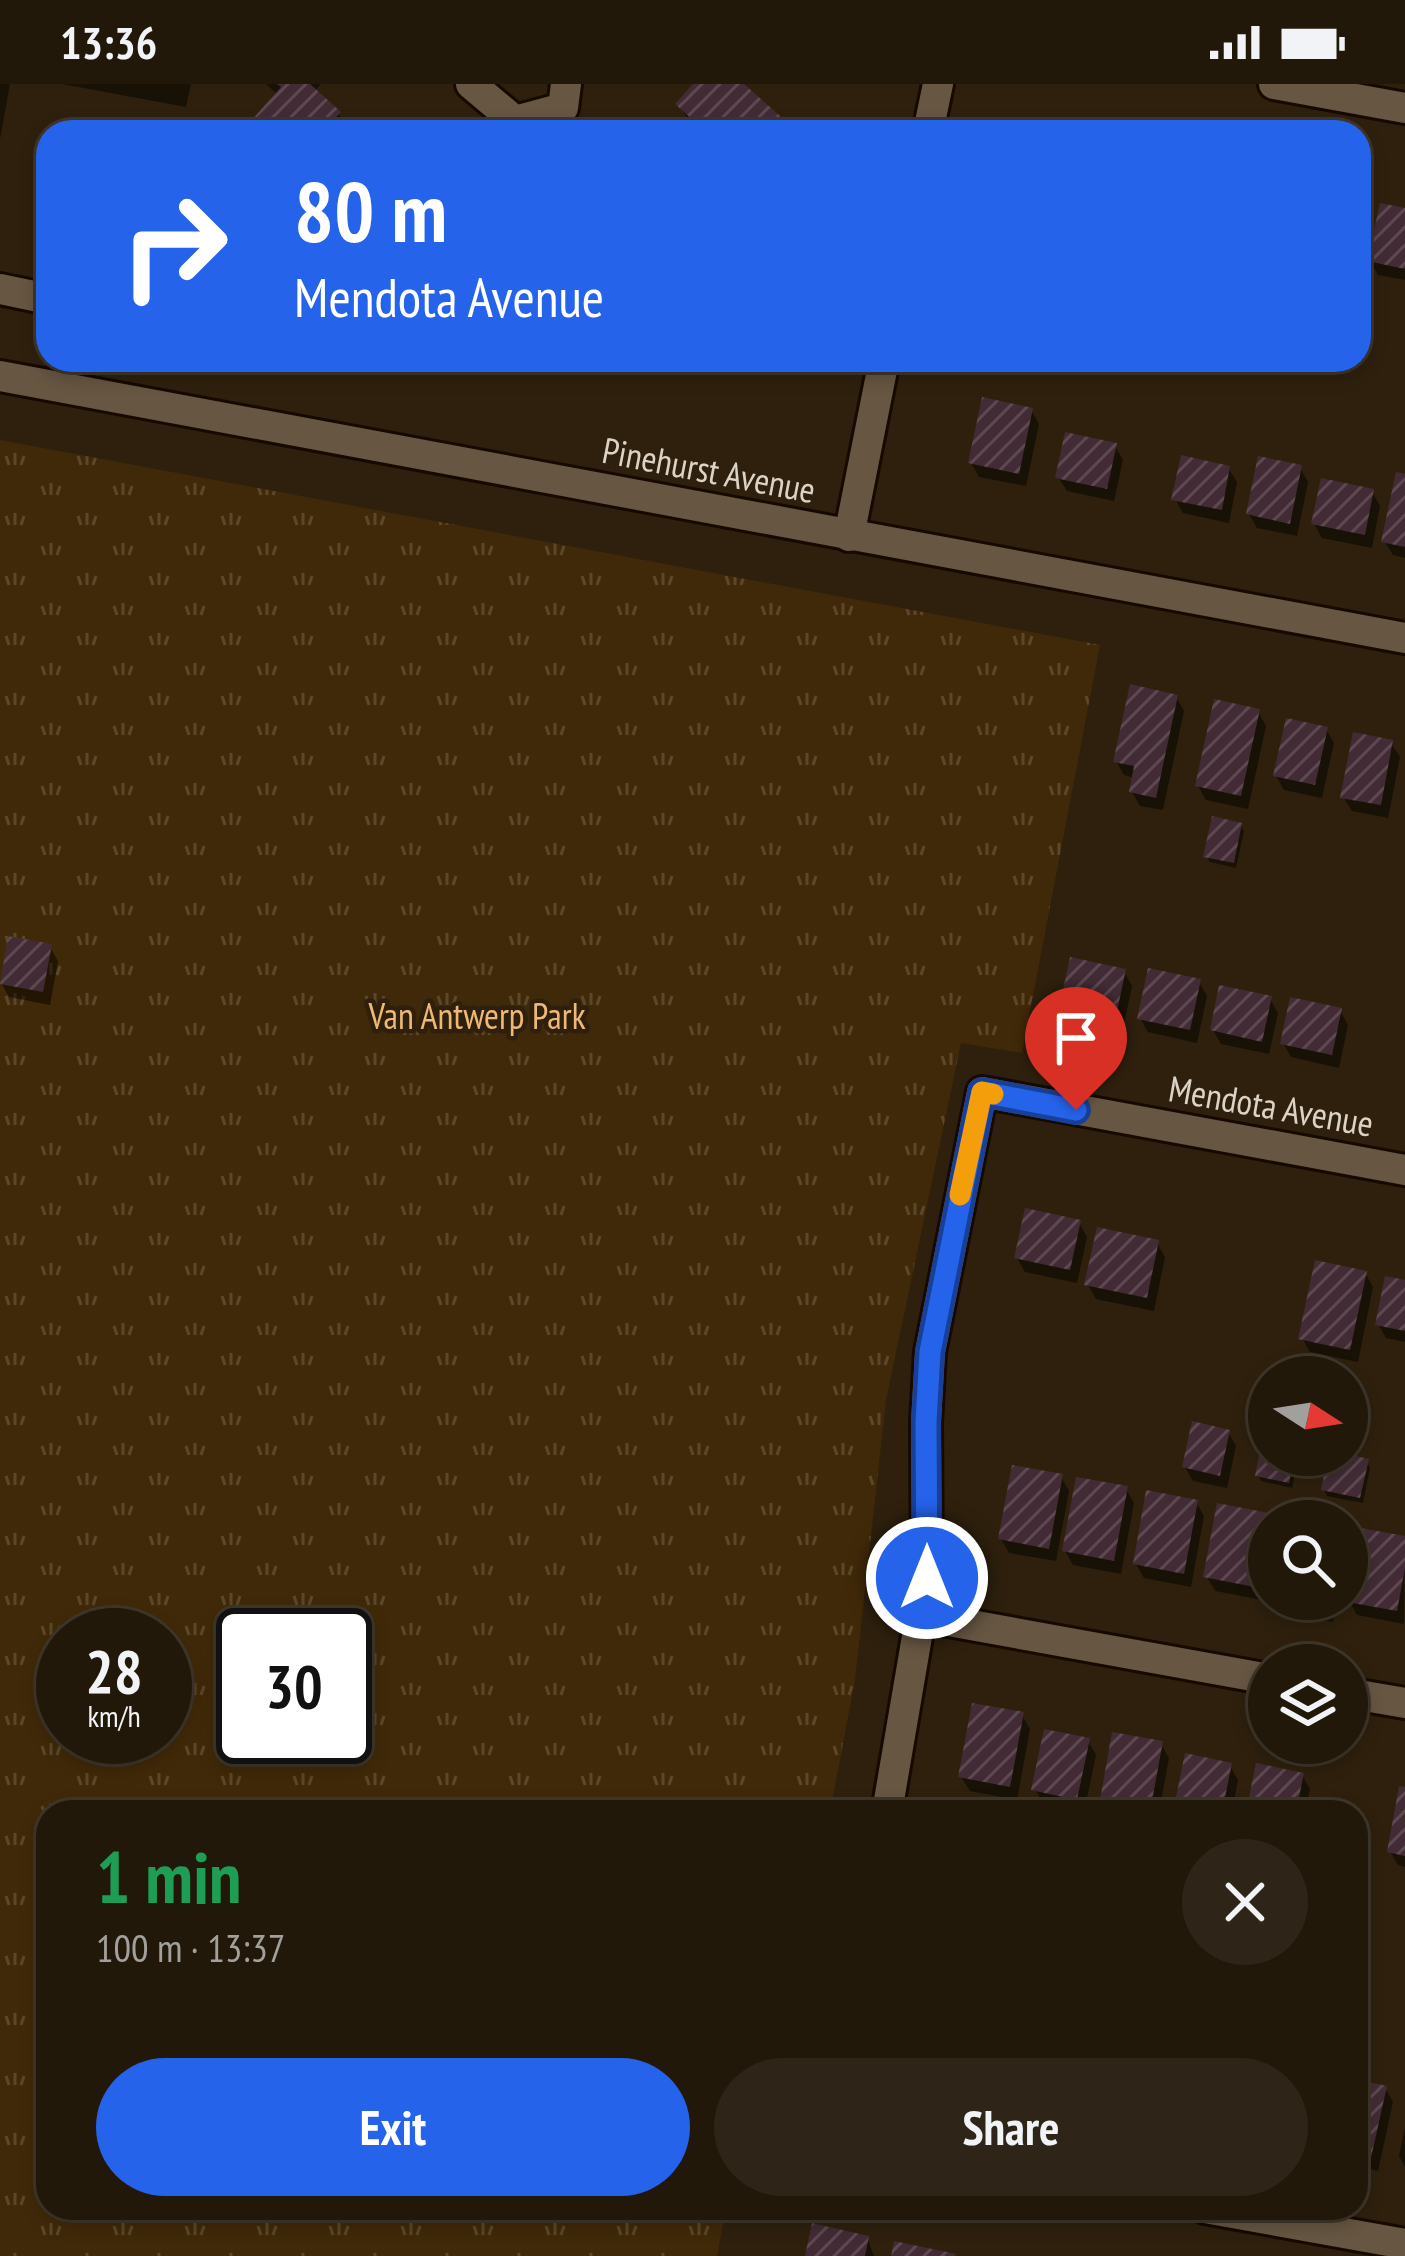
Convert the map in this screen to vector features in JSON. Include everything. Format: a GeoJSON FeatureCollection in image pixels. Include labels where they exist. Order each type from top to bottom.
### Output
{"type":"FeatureCollection","features":[{"type":"Feature","properties":{"kind":"street"},"geometry":{"type":"LineString","coordinates":[[471,84],[514,120]]}},
{"type":"Feature","properties":{"kind":"street"},"geometry":{"type":"LineString","coordinates":[[519,120],[563,108],[566,84]]}},
{"type":"Feature","properties":{"kind":"street"},"geometry":{"type":"LineString","coordinates":[[930,120],[938,84]]}},
{"type":"Feature","properties":{"kind":"street"},"geometry":{"type":"LineString","coordinates":[[1274,84],[1405,108]]}},
{"type":"Feature","properties":{"kind":"street"},"geometry":{"type":"LineString","coordinates":[[0,289],[36,296]]}},
{"type":"Feature","properties":{"kind":"street"},"geometry":{"type":"LineString","coordinates":[[849,536],[882,372]]}},
{"type":"Feature","properties":{"kind":"street","name":"Pinehurst Avenue"},"geometry":{"type":"LineString","coordinates":[[0,376],[1405,638]]}},
{"type":"Feature","properties":{"kind":"street","name":"Mendota Avenue"},"geometry":{"type":"LineString","coordinates":[[921,1616],[927,1578],[930,1352],[982,1092],[1405,1170]]}},
{"type":"Feature","properties":{"kind":"street"},"geometry":{"type":"LineString","coordinates":[[888,1800],[921,1616],[1248,1675]]}},
{"type":"Feature","properties":{"kind":"street"},"geometry":{"type":"LineString","coordinates":[[1368,1697],[1405,1703]]}},
{"type":"Feature","properties":{"kind":"street"},"geometry":{"type":"LineString","coordinates":[[1272,2220],[1405,2244]]}},
{"type":"Feature","properties":{"kind":"green space","name":"Van Antwerp Park"},"geometry":{"type":"Polygon","coordinates":[[[0,440],[1100,645],[1022,1053],[961,1043],[886,1400],[855,1680],[832,1800],[36,1800],[36,2220],[724,2220],[717,2256],[0,2256],[0,440]]]}},
{"type":"Feature","properties":{"kind":"building"},"geometry":{"type":"Polygon","coordinates":[[[277,84],[310,84],[341,112],[333,120],[252,120],[281,87],[277,84]]]}},
{"type":"Feature","properties":{"kind":"building"},"geometry":{"type":"Polygon","coordinates":[[[693,84],[744,84],[785,120],[693,120],[675,104],[693,84]]]}},
{"type":"Feature","properties":{"kind":"building"},"geometry":{"type":"Polygon","coordinates":[[[1380,203],[1405,208],[1405,269],[1371,262],[1380,203]]]}},
{"type":"Feature","properties":{"kind":"building"},"geometry":{"type":"Polygon","coordinates":[[[982,397],[1033,408],[1019,474],[968,463],[982,397]]]}},
{"type":"Feature","properties":{"kind":"building"},"geometry":{"type":"Polygon","coordinates":[[[1065,432],[1117,443],[1107,489],[1055,478],[1065,432]]]}},
{"type":"Feature","properties":{"kind":"building"},"geometry":{"type":"Polygon","coordinates":[[[1181,455],[1230,466],[1222,510],[1171,500],[1181,455]]]}},
{"type":"Feature","properties":{"kind":"building"},"geometry":{"type":"Polygon","coordinates":[[[1258,456],[1302,465],[1290,524],[1246,514],[1258,456]]]}},
{"type":"Feature","properties":{"kind":"building"},"geometry":{"type":"Polygon","coordinates":[[[1396,472],[1405,474],[1405,547],[1381,542],[1396,472]]]}},
{"type":"Feature","properties":{"kind":"building"},"geometry":{"type":"Polygon","coordinates":[[[1321,478],[1374,489],[1365,535],[1311,524],[1321,478]]]}},
{"type":"Feature","properties":{"kind":"building"},"geometry":{"type":"Polygon","coordinates":[[[1130,684],[1178,695],[1156,798],[1129,792],[1134,766],[1113,762],[1130,684]]]}},
{"type":"Feature","properties":{"kind":"building"},"geometry":{"type":"Polygon","coordinates":[[[1214,699],[1260,709],[1241,796],[1195,786],[1214,699]]]}},
{"type":"Feature","properties":{"kind":"building"},"geometry":{"type":"Polygon","coordinates":[[[1286,718],[1328,727],[1315,785],[1273,776],[1286,718]]]}},
{"type":"Feature","properties":{"kind":"building"},"geometry":{"type":"Polygon","coordinates":[[[1353,732],[1393,740],[1381,805],[1340,798],[1353,732]]]}},
{"type":"Feature","properties":{"kind":"building"},"geometry":{"type":"Polygon","coordinates":[[[1212,816],[1242,823],[1234,863],[1203,857],[1212,816]]]}},
{"type":"Feature","properties":{"kind":"building"},"geometry":{"type":"Polygon","coordinates":[[[8,936],[52,944],[43,992],[0,984],[8,936]]]}},
{"type":"Feature","properties":{"kind":"building"},"geometry":{"type":"Polygon","coordinates":[[[1070,957],[1126,969],[1116,1016],[1060,1004],[1070,957]]]}},
{"type":"Feature","properties":{"kind":"building"},"geometry":{"type":"Polygon","coordinates":[[[1148,968],[1201,979],[1190,1030],[1137,1019],[1148,968]]]}},
{"type":"Feature","properties":{"kind":"building"},"geometry":{"type":"Polygon","coordinates":[[[1219,985],[1272,996],[1262,1042],[1210,1030],[1219,985]]]}},
{"type":"Feature","properties":{"kind":"building"},"geometry":{"type":"Polygon","coordinates":[[[1290,997],[1342,1008],[1332,1055],[1280,1044],[1290,997]]]}},
{"type":"Feature","properties":{"kind":"building"},"geometry":{"type":"Polygon","coordinates":[[[1025,1208],[1081,1220],[1070,1270],[1014,1258],[1025,1208]]]}},
{"type":"Feature","properties":{"kind":"building"},"geometry":{"type":"Polygon","coordinates":[[[1097,1227],[1159,1240],[1147,1298],[1084,1285],[1097,1227]]]}},
{"type":"Feature","properties":{"kind":"building"},"geometry":{"type":"Polygon","coordinates":[[[1315,1260],[1367,1271],[1350,1350],[1298,1339],[1315,1260]]]}},
{"type":"Feature","properties":{"kind":"building"},"geometry":{"type":"Polygon","coordinates":[[[1385,1276],[1405,1280],[1405,1331],[1375,1325],[1385,1276]]]}},
{"type":"Feature","properties":{"kind":"building"},"geometry":{"type":"Polygon","coordinates":[[[1192,1421],[1230,1430],[1220,1476],[1182,1467],[1192,1421]]]}},
{"type":"Feature","properties":{"kind":"building"},"geometry":{"type":"Polygon","coordinates":[[[1012,1465],[1063,1474],[1049,1549],[998,1539],[1012,1465]]]}},
{"type":"Feature","properties":{"kind":"building"},"geometry":{"type":"Polygon","coordinates":[[[1255,1476],[1290,1476],[1289,1483],[1255,1476]]]}},
{"type":"Feature","properties":{"kind":"building"},"geometry":{"type":"Polygon","coordinates":[[[1324,1476],[1365,1476],[1360,1498],[1321,1490],[1324,1476]]]}},
{"type":"Feature","properties":{"kind":"building"},"geometry":{"type":"Polygon","coordinates":[[[1076,1477],[1128,1486],[1114,1561],[1062,1551],[1076,1477]]]}},
{"type":"Feature","properties":{"kind":"building"},"geometry":{"type":"Polygon","coordinates":[[[1146,1490],[1198,1500],[1184,1574],[1133,1564],[1146,1490]]]}},
{"type":"Feature","properties":{"kind":"building"},"geometry":{"type":"Polygon","coordinates":[[[1217,1503],[1248,1509],[1248,1586],[1203,1577],[1217,1503]]]}},
{"type":"Feature","properties":{"kind":"building"},"geometry":{"type":"Polygon","coordinates":[[[1368,1529],[1405,1536],[1397,1611],[1368,1606],[1368,1529]]]}},
{"type":"Feature","properties":{"kind":"building"},"geometry":{"type":"Polygon","coordinates":[[[972,1703],[1024,1712],[1010,1787],[958,1777],[972,1703]]]}},
{"type":"Feature","properties":{"kind":"building"},"geometry":{"type":"Polygon","coordinates":[[[1044,1729],[1090,1738],[1077,1800],[1031,1790],[1044,1729]]]}},
{"type":"Feature","properties":{"kind":"building"},"geometry":{"type":"Polygon","coordinates":[[[1112,1732],[1163,1741],[1152,1800],[1100,1800],[1112,1732]]]}},
{"type":"Feature","properties":{"kind":"building"},"geometry":{"type":"Polygon","coordinates":[[[1185,1753],[1232,1763],[1224,1800],[1175,1800],[1185,1753]]]}},
{"type":"Feature","properties":{"kind":"building"},"geometry":{"type":"Polygon","coordinates":[[[1256,1764],[1304,1773],[1298,1800],[1248,1800],[1256,1764]]]}},
{"type":"Feature","properties":{"kind":"building"},"geometry":{"type":"Polygon","coordinates":[[[1399,1786],[1405,1787],[1405,1856],[1387,1852],[1399,1786]]]}},
{"type":"Feature","properties":{"kind":"building"},"geometry":{"type":"Polygon","coordinates":[[[1368,2082],[1387,2086],[1368,2157],[1368,2082]]]}},
{"type":"Feature","properties":{"kind":"building"},"geometry":{"type":"Polygon","coordinates":[[[812,2223],[869,2236],[865,2256],[805,2256],[812,2223]]]}},
{"type":"Feature","properties":{"kind":"building"},"geometry":{"type":"Polygon","coordinates":[[[894,2241],[956,2254],[891,2256],[894,2241]]]}},
{"type":"Feature","properties":{"kind":"slow traffic"},"geometry":{"type":"LineString","coordinates":[[960,1195],[982,1092],[993,1094]]}},
{"type":"Feature","properties":{"kind":"route"},"geometry":{"type":"LineString","coordinates":[[927,1578],[930,1352],[982,1092],[1076,1110]]}}]}
